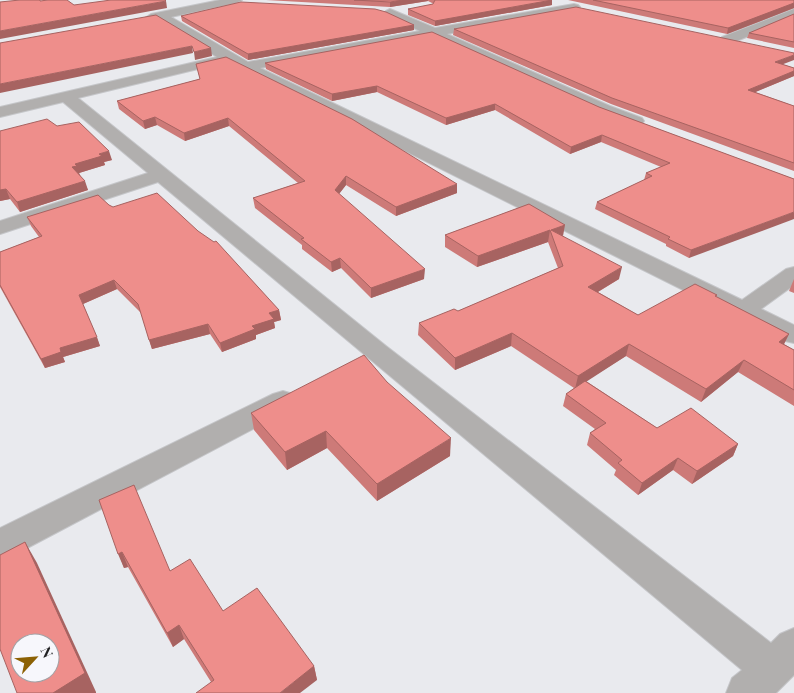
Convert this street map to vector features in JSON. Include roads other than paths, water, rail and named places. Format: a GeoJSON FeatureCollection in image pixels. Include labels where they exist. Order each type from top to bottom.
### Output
{"type":"FeatureCollection","features":[{"type":"Feature","properties":{"kind":"street"},"geometry":{"type":"LineString","coordinates":[[181,0],[193,2],[198,8]]}},
{"type":"Feature","properties":{"kind":"street"},"geometry":{"type":"LineString","coordinates":[[247,66],[432,32],[579,8],[542,0]]}},
{"type":"Feature","properties":{"kind":"street"},"geometry":{"type":"LineString","coordinates":[[142,20],[236,2]]}},
{"type":"Feature","properties":{"kind":"street"},"geometry":{"type":"LineString","coordinates":[[375,10],[390,13],[604,109],[649,126]]}},
{"type":"Feature","properties":{"kind":"street"},"geometry":{"type":"LineString","coordinates":[[390,13],[409,10]]}},
{"type":"Feature","properties":{"kind":"street"},"geometry":{"type":"LineString","coordinates":[[746,44],[722,39],[794,13]]}},
{"type":"Feature","properties":{"kind":"street"},"geometry":{"type":"LineString","coordinates":[[160,16],[229,58],[794,335]]}},
{"type":"Feature","properties":{"kind":"street"},"geometry":{"type":"LineString","coordinates":[[0,112],[229,58]]}},
{"type":"Feature","properties":{"kind":"street"},"geometry":{"type":"LineString","coordinates":[[66,96],[160,176],[771,669]]}},
{"type":"Feature","properties":{"kind":"street"},"geometry":{"type":"LineString","coordinates":[[0,228],[160,176]]}},
{"type":"Feature","properties":{"kind":"street"},"geometry":{"type":"LineString","coordinates":[[744,310],[794,274]]}},
{"type":"Feature","properties":{"kind":"street"},"geometry":{"type":"LineString","coordinates":[[350,366],[377,352]]}},
{"type":"Feature","properties":{"kind":"street"},"geometry":{"type":"LineString","coordinates":[[0,545],[307,388]]}}]}
